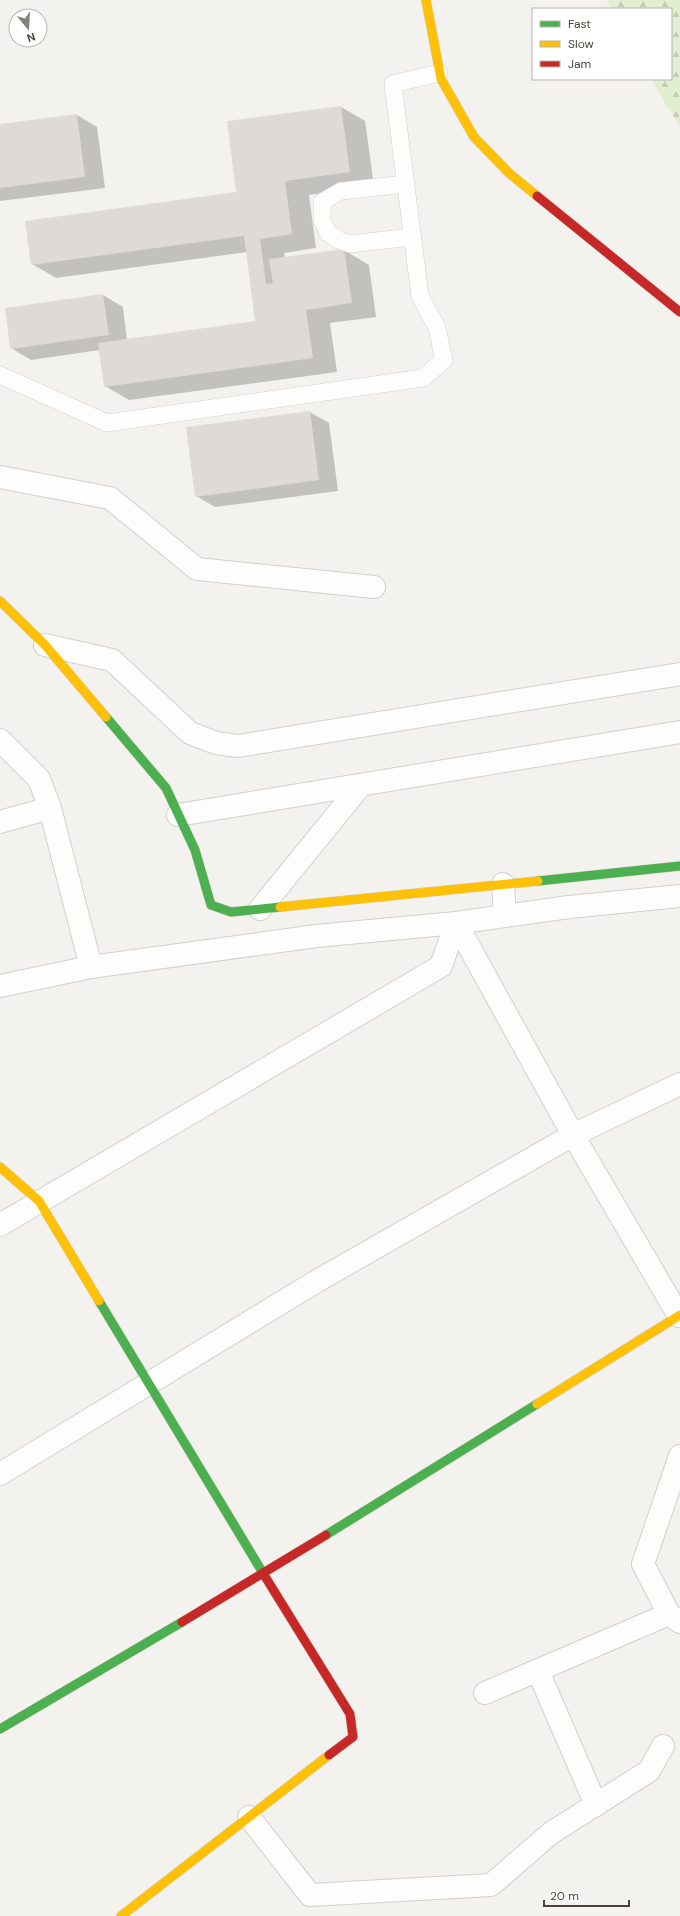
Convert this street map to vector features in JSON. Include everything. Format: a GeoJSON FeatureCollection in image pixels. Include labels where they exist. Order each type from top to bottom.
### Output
{"type":"FeatureCollection","features":[{"type":"Feature","properties":{"kind":"street"},"geometry":{"type":"LineString","coordinates":[[426,0],[441,79],[474,137],[509,173],[680,312]]}},
{"type":"Feature","properties":{"kind":"street"},"geometry":{"type":"LineString","coordinates":[[0,477],[110,498],[197,569],[374,587]]}},
{"type":"Feature","properties":{"kind":"street"},"geometry":{"type":"LineString","coordinates":[[0,601],[45,645],[166,788],[195,850],[211,906],[231,912],[260,910],[680,866]]}},
{"type":"Feature","properties":{"kind":"street"},"geometry":{"type":"LineString","coordinates":[[45,645],[112,660],[190,733],[216,743],[238,746],[680,674]]}},
{"type":"Feature","properties":{"kind":"street"},"geometry":{"type":"LineString","coordinates":[[178,815],[680,732]]}},
{"type":"Feature","properties":{"kind":"street"},"geometry":{"type":"LineString","coordinates":[[0,740],[39,779],[50,808],[91,967]]}},
{"type":"Feature","properties":{"kind":"street"},"geometry":{"type":"LineString","coordinates":[[260,910],[361,785]]}},
{"type":"Feature","properties":{"kind":"street"},"geometry":{"type":"LineString","coordinates":[[0,822],[50,808]]}},
{"type":"Feature","properties":{"kind":"street"},"geometry":{"type":"LineString","coordinates":[[503,884],[506,916]]}},
{"type":"Feature","properties":{"kind":"street"},"geometry":{"type":"LineString","coordinates":[[0,986],[91,967],[316,936],[456,923],[568,907],[680,896]]}},
{"type":"Feature","properties":{"kind":"street"},"geometry":{"type":"LineString","coordinates":[[0,1729],[263,1574],[679,1316],[573,1135],[456,923]]}},
{"type":"Feature","properties":{"kind":"street"},"geometry":{"type":"LineString","coordinates":[[0,1225],[441,966],[456,923]]}},
{"type":"Feature","properties":{"kind":"street"},"geometry":{"type":"LineString","coordinates":[[0,1474],[149,1385],[317,1281],[573,1135],[680,1084]]}},
{"type":"Feature","properties":{"kind":"street"},"geometry":{"type":"LineString","coordinates":[[0,1167],[39,1201],[263,1574],[350,1714],[353,1737],[121,1916]]}},
{"type":"Feature","properties":{"kind":"street"},"geometry":{"type":"LineString","coordinates":[[485,1693],[538,1670],[674,1618],[643,1564],[680,1456]]}},
{"type":"Feature","properties":{"kind":"street"},"geometry":{"type":"LineString","coordinates":[[538,1670],[596,1805]]}},
{"type":"Feature","properties":{"kind":"street"},"geometry":{"type":"LineString","coordinates":[[249,1817],[310,1896],[491,1885],[552,1833],[649,1771],[663,1746]]}},
{"type":"Feature","properties":{"kind":"lane"},"geometry":{"type":"LineString","coordinates":[[0,375],[107,423],[423,378],[444,360],[437,328],[420,296],[393,84],[439,73]]}},
{"type":"Feature","properties":{"kind":"lane"},"geometry":{"type":"LineString","coordinates":[[406,184],[341,191],[322,202],[322,220],[328,233],[339,240],[350,244],[412,237]]}},
{"type":"Feature","properties":{"kind":"green space"},"geometry":{"type":"Polygon","coordinates":[[[607,0],[680,0],[680,127],[652,80],[672,80],[672,8],[611,8],[607,0]]]}},
{"type":"Feature","properties":{"kind":"building"},"geometry":{"type":"Polygon","coordinates":[[[341,106],[350,172],[285,181],[292,234],[260,239],[266,284],[273,283],[269,259],[344,249],[352,303],[306,310],[313,358],[104,387],[98,343],[255,321],[244,236],[31,265],[25,221],[236,192],[227,121],[341,106]]]}},
{"type":"Feature","properties":{"kind":"building"},"geometry":{"type":"Polygon","coordinates":[[[77,114],[85,177],[0,188],[0,124],[77,114]]]}},
{"type":"Feature","properties":{"kind":"building"},"geometry":{"type":"Polygon","coordinates":[[[103,294],[109,335],[10,349],[5,308],[103,294]]]}},
{"type":"Feature","properties":{"kind":"building"},"geometry":{"type":"Polygon","coordinates":[[[310,411],[319,480],[195,497],[186,427],[310,411]]]}},
{"type":"Feature","properties":{"kind":"traffic: fast"},"geometry":{"type":"LineString","coordinates":[[106,717],[166,788],[195,850],[211,905],[231,912],[280,907]]}},
{"type":"Feature","properties":{"kind":"traffic: fast"},"geometry":{"type":"LineString","coordinates":[[538,881],[680,866]]}},
{"type":"Feature","properties":{"kind":"traffic: fast"},"geometry":{"type":"LineString","coordinates":[[99,1301],[266,1578]]}},
{"type":"Feature","properties":{"kind":"traffic: fast"},"geometry":{"type":"LineString","coordinates":[[326,1535],[537,1404]]}},
{"type":"Feature","properties":{"kind":"traffic: fast"},"geometry":{"type":"LineString","coordinates":[[0,1729],[182,1622]]}},
{"type":"Feature","properties":{"kind":"traffic: slow"},"geometry":{"type":"LineString","coordinates":[[426,0],[441,79],[474,137],[509,173],[537,196]]}},
{"type":"Feature","properties":{"kind":"traffic: slow"},"geometry":{"type":"LineString","coordinates":[[0,601],[45,645],[106,717]]}},
{"type":"Feature","properties":{"kind":"traffic: slow"},"geometry":{"type":"LineString","coordinates":[[280,907],[538,881]]}},
{"type":"Feature","properties":{"kind":"traffic: slow"},"geometry":{"type":"LineString","coordinates":[[0,1167],[39,1201],[99,1301]]}},
{"type":"Feature","properties":{"kind":"traffic: slow"},"geometry":{"type":"LineString","coordinates":[[537,1404],[680,1315]]}},
{"type":"Feature","properties":{"kind":"traffic: slow"},"geometry":{"type":"LineString","coordinates":[[121,1916],[329,1755]]}},
{"type":"Feature","properties":{"kind":"traffic: jam"},"geometry":{"type":"LineString","coordinates":[[537,196],[680,312]]}},
{"type":"Feature","properties":{"kind":"traffic: jam"},"geometry":{"type":"LineString","coordinates":[[182,1622],[326,1535]]}},
{"type":"Feature","properties":{"kind":"traffic: jam"},"geometry":{"type":"LineString","coordinates":[[266,1578],[350,1714],[353,1737],[329,1755]]}}]}
